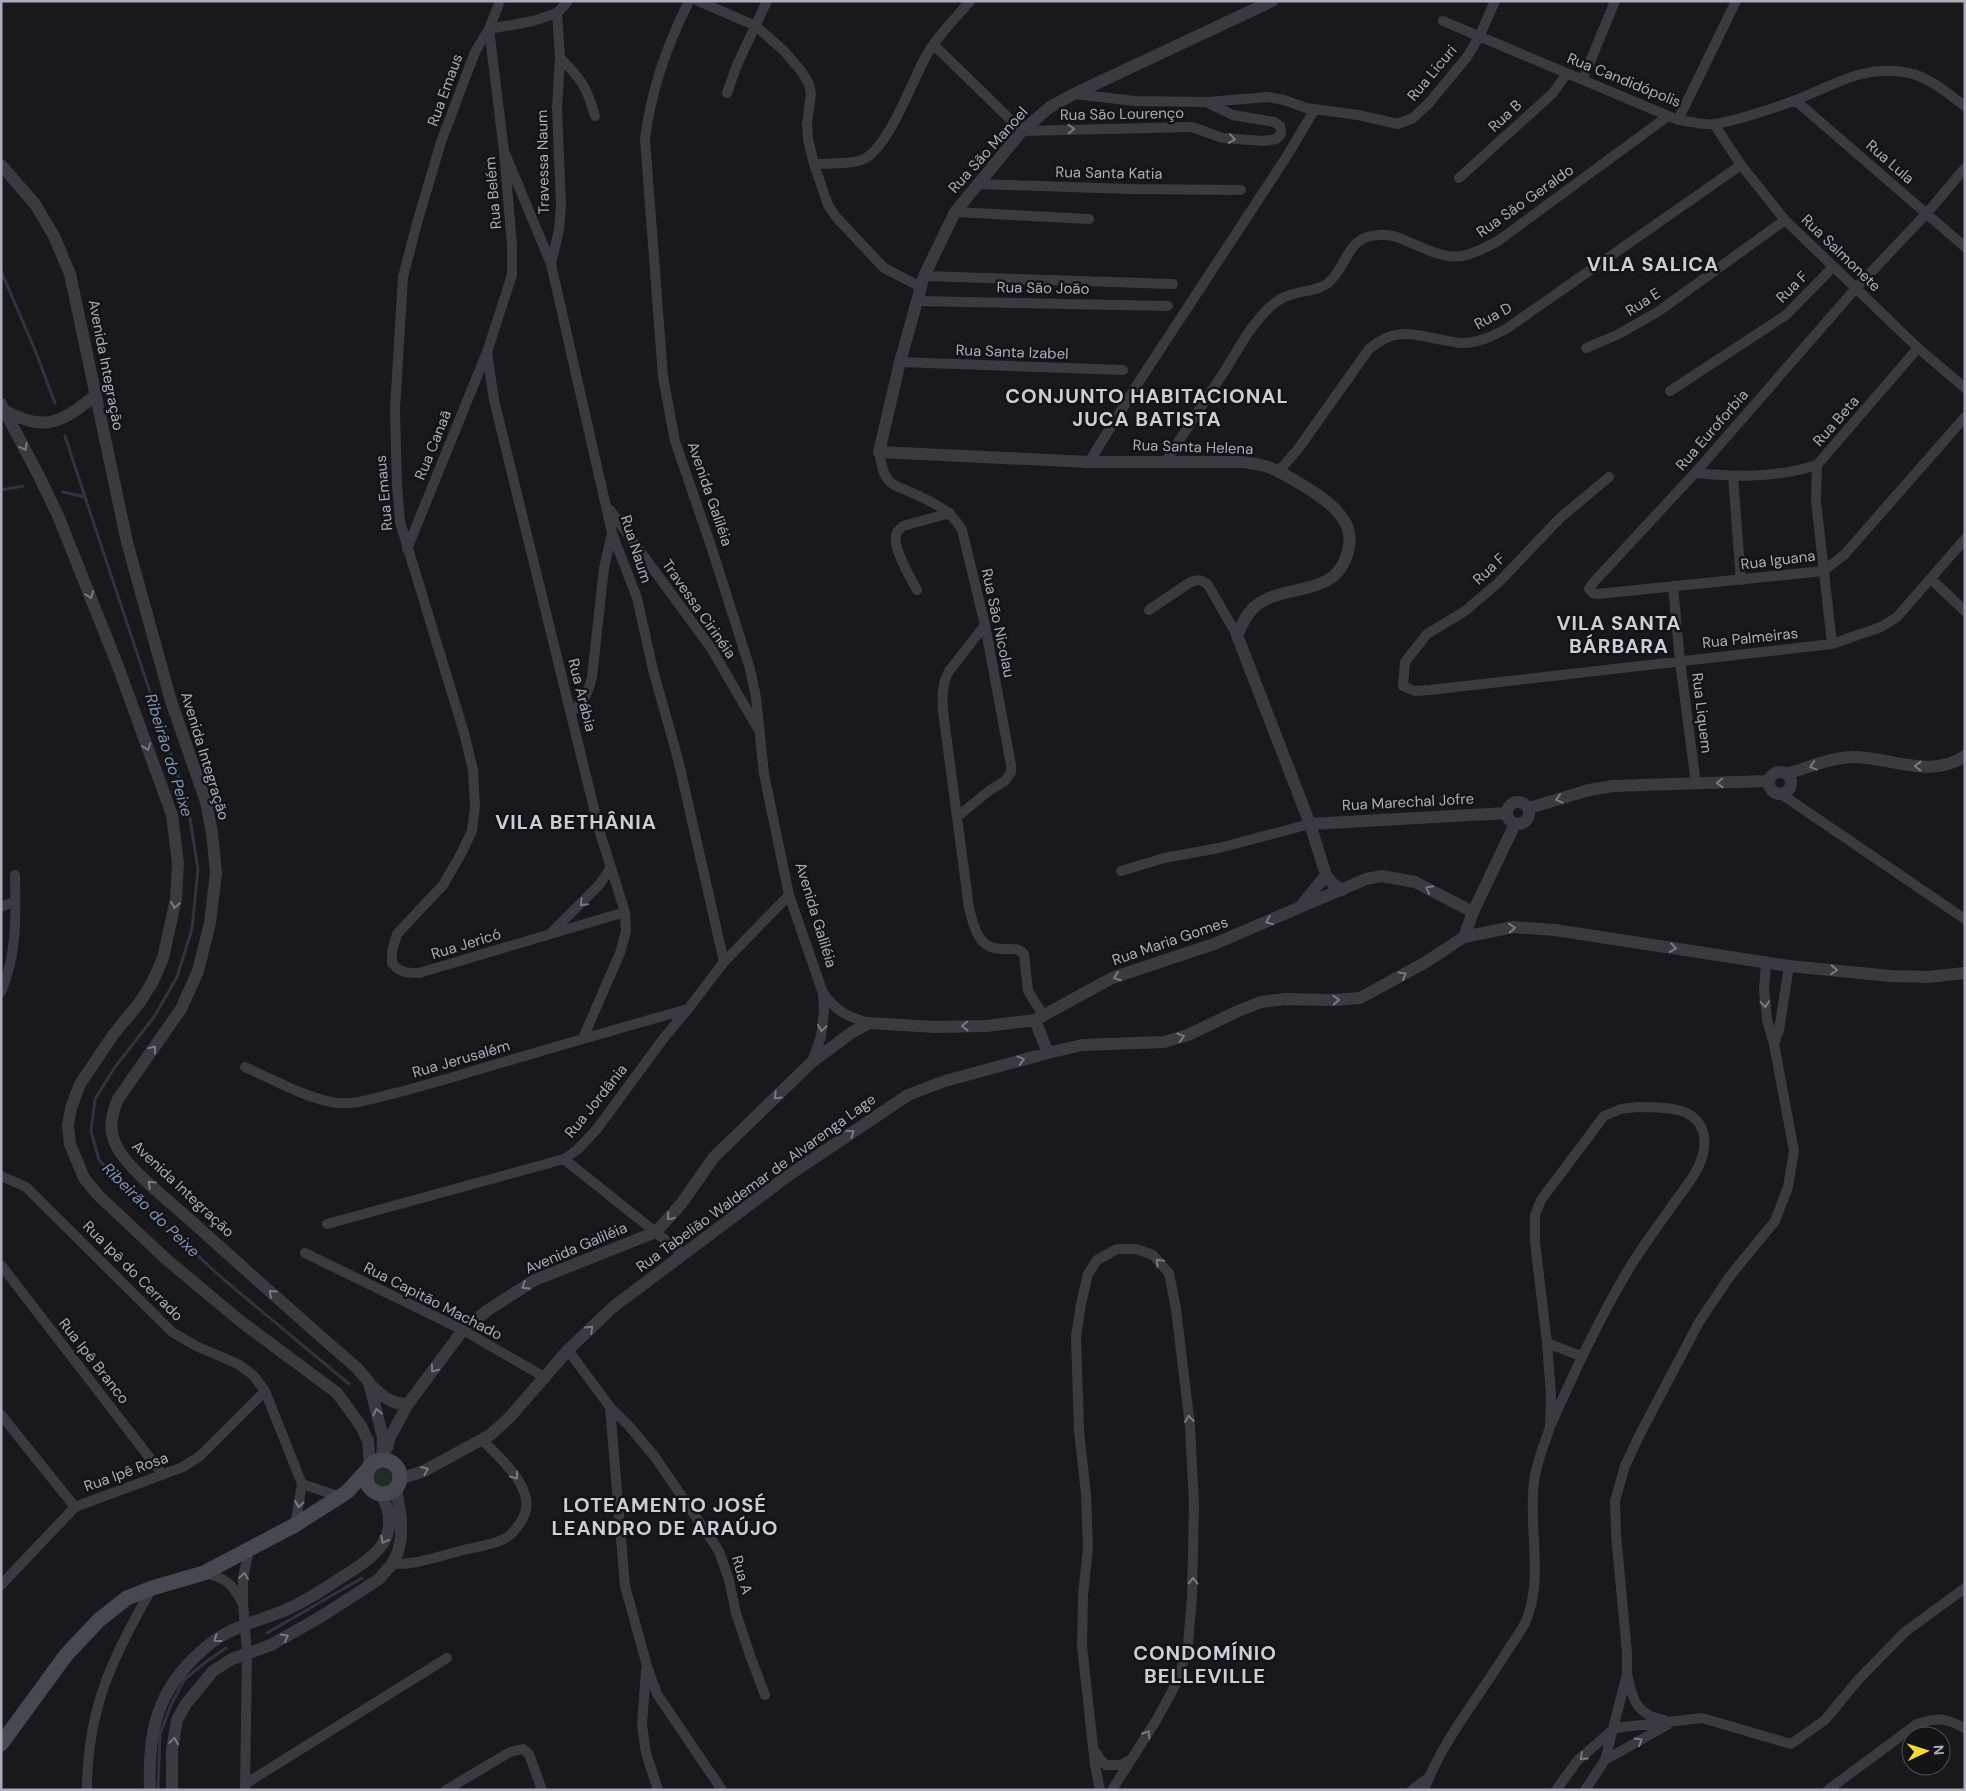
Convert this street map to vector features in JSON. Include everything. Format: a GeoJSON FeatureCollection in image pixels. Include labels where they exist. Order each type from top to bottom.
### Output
{"type":"FeatureCollection","features":[{"type":"Feature","properties":{"kind":"main road"},"geometry":{"type":"LineString","coordinates":[[376,1464],[397,1467],[387,1488]]}},
{"type":"Feature","properties":{"kind":"main road"},"geometry":{"type":"LineString","coordinates":[[376,1464],[366,1480],[387,1488]]}},
{"type":"Feature","properties":{"kind":"main road"},"geometry":{"type":"LineString","coordinates":[[1,1744],[66,1656],[99,1620],[127,1598],[152,1588],[204,1573],[249,1550],[344,1495],[376,1464]]}},
{"type":"Feature","properties":{"kind":"main road"},"geometry":{"type":"LineString","coordinates":[[344,1495],[387,1488]]}},
{"type":"Feature","properties":{"kind":"street","name":"Rua Emaus"},"geometry":{"type":"LineString","coordinates":[[392,963],[392,950],[397,934],[443,885],[461,854],[472,831],[475,806],[473,770],[464,733],[400,522],[395,436],[404,277],[417,223],[442,142],[475,52],[489,29],[500,1]]}},
{"type":"Feature","properties":{"kind":"street"},"geometry":{"type":"LineString","coordinates":[[489,29],[525,23],[557,14],[568,1]]}},
{"type":"Feature","properties":{"kind":"street","name":"Avenida Galiléia"},"geometry":{"type":"LineString","coordinates":[[690,1],[675,29],[659,72],[648,110],[645,139],[663,377],[675,441],[750,669],[756,697],[764,774],[789,895],[823,992]]}},
{"type":"Feature","properties":{"kind":"street"},"geometry":{"type":"LineString","coordinates":[[698,1],[756,26],[802,72],[809,84],[811,94],[807,124],[808,139],[814,164],[828,205],[836,218],[884,268],[923,282]]}},
{"type":"Feature","properties":{"kind":"street"},"geometry":{"type":"LineString","coordinates":[[727,93],[737,65],[767,1]]}},
{"type":"Feature","properties":{"kind":"street"},"geometry":{"type":"LineString","coordinates":[[814,164],[852,162],[862,160],[870,155],[887,132],[925,58],[970,1]]}},
{"type":"Feature","properties":{"kind":"street","name":"Rua São Manoel"},"geometry":{"type":"LineString","coordinates":[[879,452],[900,362],[923,282],[955,212],[1022,131],[1050,107],[1074,94],[1272,1]]}},
{"type":"Feature","properties":{"kind":"street","name":"Rua Licuri"},"geometry":{"type":"LineString","coordinates":[[1074,94],[1135,101],[1207,102],[1268,97],[1315,109],[1358,115],[1398,124],[1406,122],[1429,103],[1467,56],[1479,37],[1495,1]]}},
{"type":"Feature","properties":{"kind":"street"},"geometry":{"type":"LineString","coordinates":[[1583,79],[1615,1]]}},
{"type":"Feature","properties":{"kind":"street"},"geometry":{"type":"LineString","coordinates":[[1673,118],[1736,1]]}},
{"type":"Feature","properties":{"kind":"street","name":"Travessa Naum"},"geometry":{"type":"LineString","coordinates":[[551,264],[559,230],[561,206],[557,108],[560,58],[557,14]]}},
{"type":"Feature","properties":{"kind":"street","name":"Rua Candidópolis"},"geometry":{"type":"LineString","coordinates":[[1443,21],[1673,118],[1714,124],[1795,100],[1839,80],[1866,72],[1888,71],[1911,73],[1936,85],[1965,106]]}},
{"type":"Feature","properties":{"kind":"street","name":"Rua Belém"},"geometry":{"type":"LineString","coordinates":[[487,352],[512,275],[512,245],[504,151],[489,29]]}},
{"type":"Feature","properties":{"kind":"street"},"geometry":{"type":"LineString","coordinates":[[934,45],[1022,131]]}},
{"type":"Feature","properties":{"kind":"street"},"geometry":{"type":"LineString","coordinates":[[560,58],[576,73],[588,92],[595,116]]}},
{"type":"Feature","properties":{"kind":"street","name":"Rua B"},"geometry":{"type":"LineString","coordinates":[[1459,178],[1552,92],[1567,73]]}},
{"type":"Feature","properties":{"kind":"street","name":"Rua Lula"},"geometry":{"type":"LineString","coordinates":[[1795,100],[1965,247]]}},
{"type":"Feature","properties":{"kind":"street","name":"Rua São Lourenço"},"geometry":{"type":"LineString","coordinates":[[1022,131],[1192,127],[1214,135],[1237,140],[1264,142],[1280,136],[1281,128],[1274,122],[1233,116],[1207,102]]}},
{"type":"Feature","properties":{"kind":"street"},"geometry":{"type":"LineString","coordinates":[[1089,462],[1142,377],[1280,167],[1315,109]]}},
{"type":"Feature","properties":{"kind":"street","name":"Rua São Geraldo"},"geometry":{"type":"LineString","coordinates":[[1166,461],[1264,313],[1289,294],[1319,288],[1326,284],[1336,276],[1355,243],[1368,236],[1382,234],[1396,236],[1446,257],[1456,257],[1484,248],[1506,235],[1673,118]]}},
{"type":"Feature","properties":{"kind":"street","name":"Rua Salmonete"},"geometry":{"type":"LineString","coordinates":[[1714,124],[1741,165],[1785,220],[1918,348],[1965,388]]}},
{"type":"Feature","properties":{"kind":"street","name":"Rua Naum"},"geometry":{"type":"LineString","coordinates":[[504,151],[551,264],[612,533],[636,598],[653,670],[678,759],[724,962]]}},
{"type":"Feature","properties":{"kind":"street","name":"Avenida Integração"},"geometry":{"type":"LineString","coordinates":[[1,165],[35,204],[62,253],[76,295],[95,396],[127,542],[171,701],[206,802],[212,833],[216,873],[210,923],[198,971],[181,1009],[118,1099],[111,1116],[111,1131],[117,1147],[128,1162],[161,1194],[357,1368],[369,1382],[383,1438],[376,1464]]}},
{"type":"Feature","properties":{"kind":"street","name":"Rua D"},"geometry":{"type":"LineString","coordinates":[[1279,472],[1298,449],[1369,349],[1381,339],[1395,334],[1411,333],[1460,344],[1476,342],[1493,336],[1506,329],[1741,165]]}},
{"type":"Feature","properties":{"kind":"street","name":"Rua Euroforbia"},"geometry":{"type":"LineString","coordinates":[[1589,590],[1592,584],[1695,473],[1856,288],[1927,213],[1965,168]]}},
{"type":"Feature","properties":{"kind":"street","name":"Rua Santa Katia"},"geometry":{"type":"LineString","coordinates":[[977,184],[1130,189],[1241,190]]}},
{"type":"Feature","properties":{"kind":"street"},"geometry":{"type":"LineString","coordinates":[[955,212],[1089,219]]}},
{"type":"Feature","properties":{"kind":"street","name":"Rua E"},"geometry":{"type":"LineString","coordinates":[[1586,348],[1619,334],[1659,311],[1785,220]]}},
{"type":"Feature","properties":{"kind":"street","name":"Rua F"},"geometry":{"type":"LineString","coordinates":[[1670,392],[1786,315],[1833,267]]}},
{"type":"Feature","properties":{"kind":"street","name":"Rua São João"},"geometry":{"type":"LineString","coordinates":[[923,282],[1173,284]]}},
{"type":"Feature","properties":{"kind":"street","name":"Rua São João"},"geometry":{"type":"LineString","coordinates":[[917,301],[1168,306]]}},
{"type":"Feature","properties":{"kind":"street","name":"Rua Beta"},"geometry":{"type":"LineString","coordinates":[[1695,473],[1733,477],[1772,476],[1817,466],[1918,348]]}},
{"type":"Feature","properties":{"kind":"street","name":"Rua Canaã"},"geometry":{"type":"LineString","coordinates":[[407,549],[487,352]]}},
{"type":"Feature","properties":{"kind":"street","name":"Rua Arábia"},"geometry":{"type":"LineString","coordinates":[[487,352],[494,400],[610,869],[625,912],[626,931],[620,953],[583,1038]]}},
{"type":"Feature","properties":{"kind":"street","name":"Rua Santa Izabel"},"geometry":{"type":"LineString","coordinates":[[900,362],[1124,370]]}},
{"type":"Feature","properties":{"kind":"street"},"geometry":{"type":"LineString","coordinates":[[3,407],[24,420],[42,423],[66,418],[95,396]]}},
{"type":"Feature","properties":{"kind":"street"},"geometry":{"type":"LineString","coordinates":[[3,407],[59,518],[119,669],[172,815],[178,863],[176,899],[163,958],[153,981],[140,1002],[113,1035],[80,1084],[71,1108],[68,1125],[70,1144],[84,1178],[98,1195],[166,1259],[239,1320],[337,1393],[361,1426],[376,1464]]}},
{"type":"Feature","properties":{"kind":"street","name":"Rua Iguana"},"geometry":{"type":"LineString","coordinates":[[1589,590],[1592,593],[1598,594],[1823,571],[1844,554],[1965,417]]}},
{"type":"Feature","properties":{"kind":"street","name":"Rua Santa Helena"},"geometry":{"type":"LineString","coordinates":[[879,452],[1089,462],[1242,462],[1264,466],[1279,472],[1330,504],[1344,518],[1350,530],[1346,560],[1327,580],[1310,588],[1280,594],[1260,602],[1249,611],[1237,634]]}},
{"type":"Feature","properties":{"kind":"street","name":"Rua São Nicolau"},"geometry":{"type":"LineString","coordinates":[[879,452],[882,469],[889,482],[950,513],[962,530],[985,625],[1011,772],[1005,781],[990,790],[957,817]]}},
{"type":"Feature","properties":{"kind":"street"},"geometry":{"type":"LineString","coordinates":[[1817,466],[1816,501],[1832,644]]}},
{"type":"Feature","properties":{"kind":"street","name":"Rua F"},"geometry":{"type":"LineString","coordinates":[[1403,686],[1405,662],[1427,634],[1464,611],[1499,582],[1560,518],[1610,477]]}},
{"type":"Feature","properties":{"kind":"street"},"geometry":{"type":"LineString","coordinates":[[1733,477],[1741,580]]}},
{"type":"Feature","properties":{"kind":"street","name":"Travessa Cirinéia"},"geometry":{"type":"LineString","coordinates":[[607,506],[711,648],[759,733]]}},
{"type":"Feature","properties":{"kind":"street"},"geometry":{"type":"LineString","coordinates":[[917,590],[897,548],[897,531],[903,526],[950,513]]}},
{"type":"Feature","properties":{"kind":"street"},"geometry":{"type":"LineString","coordinates":[[571,712],[582,702],[592,677],[604,568],[612,533]]}},
{"type":"Feature","properties":{"kind":"street","name":"Rua Palmeiras"},"geometry":{"type":"LineString","coordinates":[[1403,686],[1415,691],[1430,690],[1832,644],[1881,627],[1897,617],[1965,539]]}},
{"type":"Feature","properties":{"kind":"street"},"geometry":{"type":"LineString","coordinates":[[1931,579],[1965,611]]}},
{"type":"Feature","properties":{"kind":"street"},"geometry":{"type":"LineString","coordinates":[[1149,610],[1189,583],[1203,580],[1208,584],[1237,634],[1310,824],[1326,875],[1333,884],[1342,890]]}},
{"type":"Feature","properties":{"kind":"street","name":"Rua Liquem"},"geometry":{"type":"LineString","coordinates":[[1673,586],[1680,661],[1696,784]]}},
{"type":"Feature","properties":{"kind":"street"},"geometry":{"type":"LineString","coordinates":[[985,625],[945,678],[942,691],[969,908],[978,935],[984,944],[990,948],[1014,948],[1024,954],[1028,991],[1039,1018],[1048,1052]]}},
{"type":"Feature","properties":{"kind":"street"},"geometry":{"type":"LineString","coordinates":[[1786,774],[1840,758],[1851,757],[1909,766],[1941,766],[1957,761],[1965,756]]}},
{"type":"Feature","properties":{"kind":"street"},"geometry":{"type":"LineString","coordinates":[[1781,794],[1787,792],[1791,784],[1790,778],[1786,774],[1775,772],[1768,781],[1769,787],[1773,792],[1781,794],[1965,919]]}},
{"type":"Feature","properties":{"kind":"street"},"geometry":{"type":"LineString","coordinates":[[1529,808],[1589,790],[1613,786],[1768,781]]}},
{"type":"Feature","properties":{"kind":"street"},"geometry":{"type":"LineString","coordinates":[[1515,802],[1523,802],[1529,808],[1527,820],[1522,824],[1515,824],[1509,820],[1507,813],[1509,806],[1515,802]]}},
{"type":"Feature","properties":{"kind":"street","name":"Rua Marechal Jofre"},"geometry":{"type":"LineString","coordinates":[[1310,824],[1507,813]]}},
{"type":"Feature","properties":{"kind":"street"},"geometry":{"type":"LineString","coordinates":[[1121,871],[1164,858],[1219,848],[1310,824]]}},
{"type":"Feature","properties":{"kind":"street"},"geometry":{"type":"LineString","coordinates":[[1515,824],[1472,912],[1464,936],[1513,927],[1555,930],[1789,966],[1891,976],[1928,977],[1965,974]]}},
{"type":"Feature","properties":{"kind":"street","name":"Rua Jericó"},"geometry":{"type":"LineString","coordinates":[[550,934],[594,891],[610,869]]}},
{"type":"Feature","properties":{"kind":"street"},"geometry":{"type":"LineString","coordinates":[[1,992],[9,970],[14,940],[15,875]]}},
{"type":"Feature","properties":{"kind":"street"},"geometry":{"type":"LineString","coordinates":[[1298,909],[1326,875]]}},
{"type":"Feature","properties":{"kind":"street","name":"Rua Maria Gomes"},"geometry":{"type":"LineString","coordinates":[[870,1023],[934,1027],[986,1026],[1039,1018],[1112,978],[1214,944],[1366,880],[1382,876],[1415,882],[1472,912]]}},
{"type":"Feature","properties":{"kind":"street","name":"Rua Jordânia"},"geometry":{"type":"LineString","coordinates":[[327,1224],[564,1159],[577,1150],[597,1129],[663,1039],[724,962],[789,895]]}},
{"type":"Feature","properties":{"kind":"street"},"geometry":{"type":"LineString","coordinates":[[1,908],[15,901]]}},
{"type":"Feature","properties":{"kind":"street","name":"Rua Jericó"},"geometry":{"type":"LineString","coordinates":[[392,963],[398,970],[419,974],[625,912]]}},
{"type":"Feature","properties":{"kind":"street","name":"Rua Tabelião Waldemar de Alvarenga Lage"},"geometry":{"type":"LineString","coordinates":[[387,1488],[424,1471],[490,1435],[509,1418],[546,1378],[568,1350],[613,1307],[789,1175],[908,1094],[944,1081],[1048,1052],[1082,1046],[1164,1042],[1188,1035],[1261,1002],[1284,999],[1334,1000],[1360,998],[1426,962],[1464,936]]}},
{"type":"Feature","properties":{"kind":"street"},"geometry":{"type":"LineString","coordinates":[[1672,1722],[1652,1718],[1642,1712],[1630,1690],[1627,1674],[1615,1501],[1625,1466],[1639,1436],[1699,1322],[1730,1276],[1775,1221],[1788,1188],[1794,1151],[1774,1044],[1766,1020],[1766,963]]}},
{"type":"Feature","properties":{"kind":"street"},"geometry":{"type":"LineString","coordinates":[[1774,1044],[1779,1030],[1789,966]]}},
{"type":"Feature","properties":{"kind":"street"},"geometry":{"type":"LineString","coordinates":[[823,992],[834,1007],[846,1016],[870,1023]]}},
{"type":"Feature","properties":{"kind":"street"},"geometry":{"type":"LineString","coordinates":[[812,1062],[821,1037],[824,1012],[823,992]]}},
{"type":"Feature","properties":{"kind":"street","name":"Rua Jerusalém"},"geometry":{"type":"LineString","coordinates":[[245,1067],[292,1088],[323,1099],[338,1103],[351,1103],[429,1085],[583,1038],[688,1009]]}},
{"type":"Feature","properties":{"kind":"street","name":"Avenida Galiléia"},"geometry":{"type":"LineString","coordinates":[[376,1464],[408,1404],[462,1330],[488,1310],[536,1280],[656,1232],[681,1204],[714,1157],[812,1062],[851,1033],[870,1023]]}},
{"type":"Feature","properties":{"kind":"street"},"geometry":{"type":"LineString","coordinates":[[1424,1790],[1428,1777],[1526,1621],[1535,1572],[1532,1514],[1534,1481],[1550,1427],[1581,1356],[1630,1266],[1698,1168],[1704,1148],[1703,1132],[1697,1121],[1689,1114],[1671,1108],[1637,1107],[1621,1109],[1604,1116],[1542,1200],[1535,1215],[1535,1242],[1551,1394],[1550,1427]]}},
{"type":"Feature","properties":{"kind":"street"},"geometry":{"type":"LineString","coordinates":[[564,1159],[684,1255]]}},
{"type":"Feature","properties":{"kind":"street","name":"Rua Ipê do Cerrado"},"geometry":{"type":"LineString","coordinates":[[1,1176],[26,1186],[172,1332],[196,1346],[238,1364],[253,1375],[265,1391],[302,1484]]}},
{"type":"Feature","properties":{"kind":"street"},"geometry":{"type":"LineString","coordinates":[[1100,1790],[1082,1646],[1083,1596],[1088,1547],[1086,1494],[1079,1431],[1076,1337],[1088,1274],[1097,1260],[1117,1249],[1136,1249],[1152,1255],[1169,1273],[1176,1309],[1190,1426],[1194,1504],[1192,1596],[1188,1645],[1178,1680],[1112,1790]]}},
{"type":"Feature","properties":{"kind":"street","name":"Rua Capitão Machado"},"geometry":{"type":"LineString","coordinates":[[305,1253],[462,1330],[546,1378]]}},
{"type":"Feature","properties":{"kind":"street","name":"Rua Ipê Branco"},"geometry":{"type":"LineString","coordinates":[[1,1265],[163,1475]]}},
{"type":"Feature","properties":{"kind":"street"},"geometry":{"type":"LineString","coordinates":[[1547,1343],[1581,1356]]}},
{"type":"Feature","properties":{"kind":"street","name":"Rua A"},"geometry":{"type":"LineString","coordinates":[[568,1350],[610,1407],[629,1426],[654,1458],[703,1524],[719,1550],[729,1580],[736,1613],[765,1695]]}},
{"type":"Feature","properties":{"kind":"street"},"geometry":{"type":"LineString","coordinates":[[369,1382],[390,1401],[397,1404],[408,1404]]}},
{"type":"Feature","properties":{"kind":"street","name":"Rua Ipê Rosa"},"geometry":{"type":"LineString","coordinates":[[1,1584],[74,1508],[184,1467],[200,1456],[265,1391]]}},
{"type":"Feature","properties":{"kind":"street"},"geometry":{"type":"LineString","coordinates":[[610,1407],[625,1586],[647,1666],[657,1694],[722,1790]]}},
{"type":"Feature","properties":{"kind":"street"},"geometry":{"type":"LineString","coordinates":[[1,1415],[74,1508]]}},
{"type":"Feature","properties":{"kind":"street"},"geometry":{"type":"LineString","coordinates":[[392,1564],[413,1563],[487,1544],[505,1539],[515,1531],[525,1516],[526,1500],[521,1484],[512,1471],[482,1440]]}},
{"type":"Feature","properties":{"kind":"street"},"geometry":{"type":"LineString","coordinates":[[295,1525],[302,1484],[344,1495]]}},
{"type":"Feature","properties":{"kind":"street"},"geometry":{"type":"LineString","coordinates":[[172,1790],[172,1750],[177,1720],[186,1704],[213,1671],[232,1659],[271,1645],[362,1591],[379,1579],[392,1564],[398,1552],[401,1537],[401,1519],[387,1488]]}},
{"type":"Feature","properties":{"kind":"street"},"geometry":{"type":"LineString","coordinates":[[150,1790],[149,1760],[151,1736],[158,1712],[172,1684],[191,1661],[223,1635],[290,1608],[369,1561],[382,1545],[389,1532],[390,1518],[386,1504],[387,1488]]}},
{"type":"Feature","properties":{"kind":"street"},"geometry":{"type":"LineString","coordinates":[[245,1787],[247,1654],[243,1578],[249,1550]]}},
{"type":"Feature","properties":{"kind":"street"},"geometry":{"type":"LineString","coordinates":[[204,1573],[222,1578],[234,1587],[243,1603]]}},
{"type":"Feature","properties":{"kind":"street"},"geometry":{"type":"LineString","coordinates":[[87,1790],[90,1741],[98,1703],[112,1662],[152,1588]]}},
{"type":"Feature","properties":{"kind":"street"},"geometry":{"type":"LineString","coordinates":[[1556,1790],[1578,1760],[1615,1728],[1702,1718],[1791,1744],[1825,1720],[1858,1680],[1904,1632],[1965,1588]]}},
{"type":"Feature","properties":{"kind":"street"},"geometry":{"type":"LineString","coordinates":[[245,1787],[447,1658]]}},
{"type":"Feature","properties":{"kind":"street"},"geometry":{"type":"LineString","coordinates":[[647,1666],[642,1725],[646,1753],[658,1790]]}},
{"type":"Feature","properties":{"kind":"street"},"geometry":{"type":"LineString","coordinates":[[1585,1790],[1605,1760],[1615,1728],[1627,1674]]}},
{"type":"Feature","properties":{"kind":"street"},"geometry":{"type":"LineString","coordinates":[[1828,1790],[1917,1724],[1933,1718],[1949,1720],[1965,1728]]}},
{"type":"Feature","properties":{"kind":"street"},"geometry":{"type":"LineString","coordinates":[[1605,1760],[1672,1722]]}},
{"type":"Feature","properties":{"kind":"street"},"geometry":{"type":"LineString","coordinates":[[1093,1745],[1106,1765],[1121,1765],[1132,1759]]}},
{"type":"Feature","properties":{"kind":"street"},"geometry":{"type":"LineString","coordinates":[[446,1790],[510,1752],[523,1749],[529,1754],[542,1790]]}},
{"type":"Feature","properties":{"kind":"street"},"geometry":{"type":"LineString","coordinates":[[1412,1790],[1428,1777]]}},
{"type":"Feature","properties":{"kind":"shaded area"},"geometry":{"type":"Polygon","coordinates":[[[384,1463],[393,1467],[397,1476],[393,1485],[384,1489],[375,1485],[371,1476],[375,1467],[384,1463]]]}},
{"type":"Feature","properties":{"kind":"waterway"},"geometry":{"type":"LineString","coordinates":[[1,271],[35,350],[55,403]]}},
{"type":"Feature","properties":{"kind":"waterway"},"geometry":{"type":"LineString","coordinates":[[65,436],[85,497]]}},
{"type":"Feature","properties":{"kind":"waterway","name":"Ribeirão do Peixe"},"geometry":{"type":"LineString","coordinates":[[1,490],[23,486]]}},
{"type":"Feature","properties":{"kind":"waterway","name":"Ribeirão do Peixe"},"geometry":{"type":"LineString","coordinates":[[63,492],[85,497],[188,806],[198,869],[192,929],[177,977],[154,1017],[115,1067],[95,1099],[91,1131],[99,1160],[124,1187],[223,1279],[349,1384]]}},
{"type":"Feature","properties":{"kind":"waterway","name":"Ribeirão do Peixe"},"geometry":{"type":"LineString","coordinates":[[267,1633],[362,1578]]}},
{"type":"Feature","properties":{"kind":"waterway","name":"Ribeirão do Peixe"},"geometry":{"type":"LineString","coordinates":[[158,1790],[160,1734],[171,1705],[184,1680],[226,1648]]}},
{"type":"Feature","properties":{"kind":"district","name":"VILA SALICA"},"geometry":{"type":"Point","coordinates":[1653,264]}},
{"type":"Feature","properties":{"kind":"district","name":"CONJUNTO HABITACIONAL JUCA BATISTA"},"geometry":{"type":"Point","coordinates":[1147,408]}},
{"type":"Feature","properties":{"kind":"district","name":"VILA SANTA BÁRBARA"},"geometry":{"type":"Point","coordinates":[1619,634]}},
{"type":"Feature","properties":{"kind":"district","name":"VILA BETHÂNIA"},"geometry":{"type":"Point","coordinates":[576,822]}},
{"type":"Feature","properties":{"kind":"district","name":"LOTEAMENTO JOSÉ LEANDRO DE ARAÚJO"},"geometry":{"type":"Point","coordinates":[665,1516]}},
{"type":"Feature","properties":{"kind":"district","name":"CONDOMÍNIO BELLEVILLE"},"geometry":{"type":"Point","coordinates":[1205,1664]}}]}
